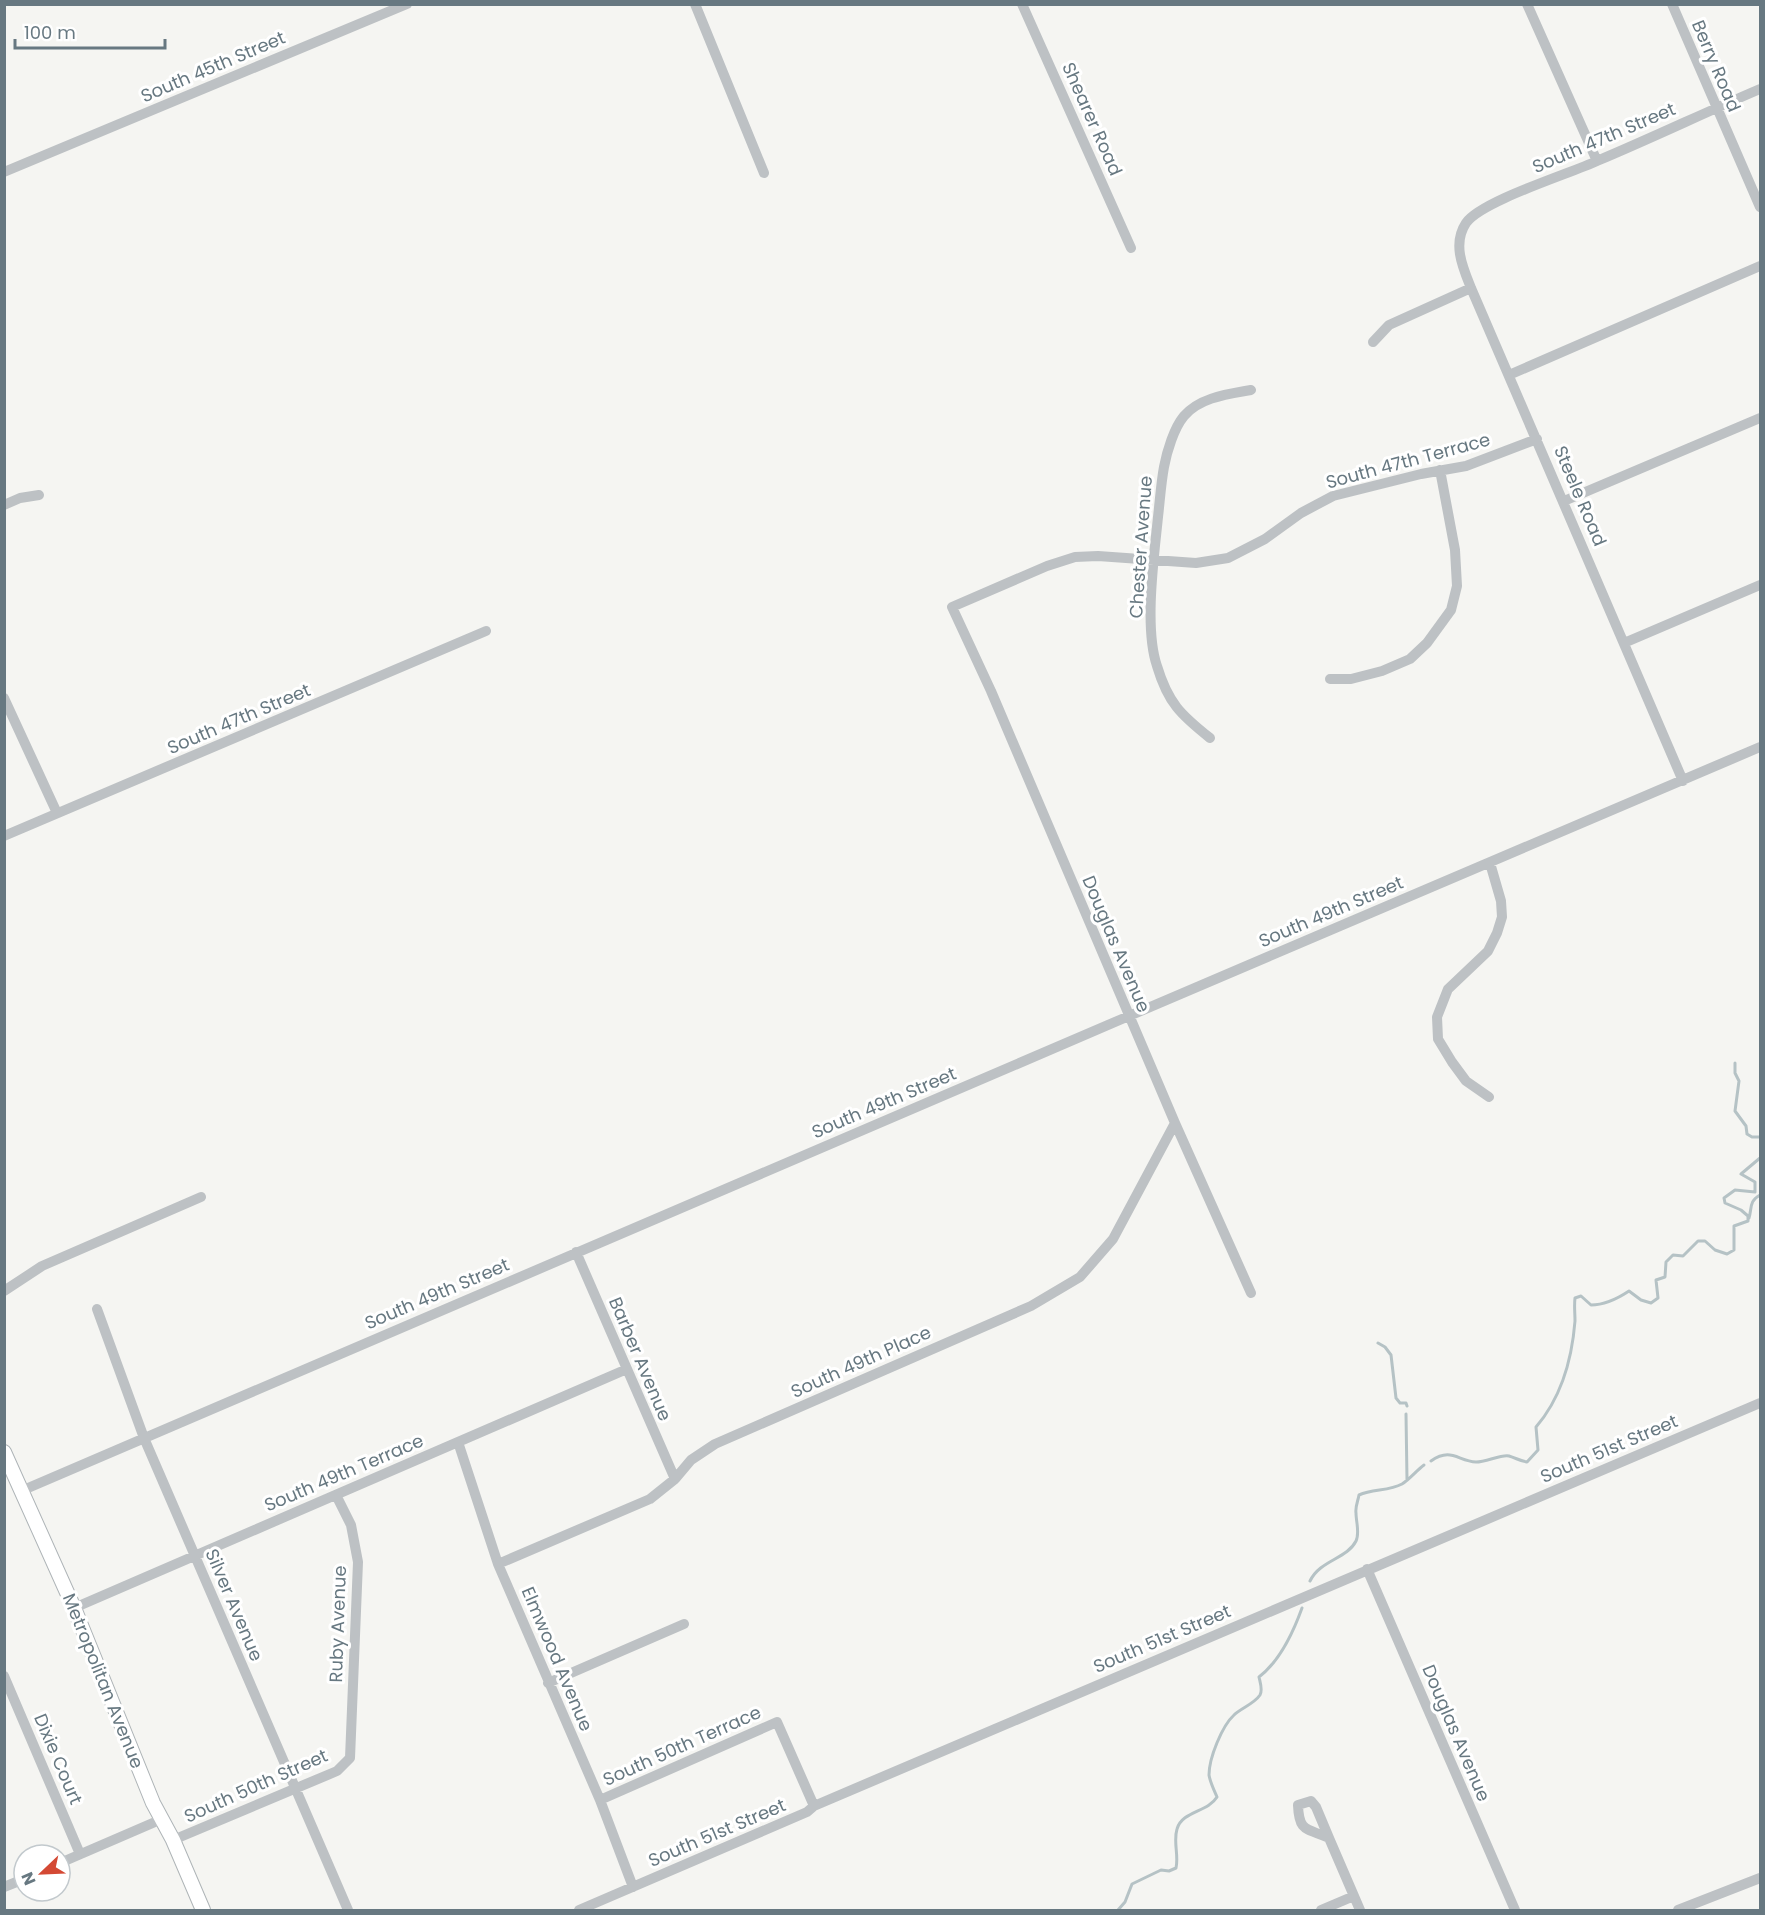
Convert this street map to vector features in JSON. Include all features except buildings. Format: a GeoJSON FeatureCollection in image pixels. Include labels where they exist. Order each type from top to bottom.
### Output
{"type":"FeatureCollection","features":[{"type":"Feature","properties":{"kind":"main road","name":"Metropolitan Avenue"},"geometry":{"type":"LineString","coordinates":[[4,1452],[74,1608],[153,1803],[173,1840],[202,1911]]}},
{"type":"Feature","properties":{"kind":"street","name":"South 45th Street"},"geometry":{"type":"LineString","coordinates":[[4,172],[407,4]]}},
{"type":"Feature","properties":{"kind":"street"},"geometry":{"type":"LineString","coordinates":[[695,4],[764,173]]}},
{"type":"Feature","properties":{"kind":"street","name":"Shearer Road"},"geometry":{"type":"LineString","coordinates":[[1022,4],[1131,248]]}},
{"type":"Feature","properties":{"kind":"street"},"geometry":{"type":"LineString","coordinates":[[1527,4],[1597,161]]}},
{"type":"Feature","properties":{"kind":"street","name":"Berry Road"},"geometry":{"type":"LineString","coordinates":[[1672,4],[1761,207]]}},
{"type":"Feature","properties":{"kind":"street","name":"South 47th Street"},"geometry":{"type":"LineString","coordinates":[[1465,224],[1483,208],[1761,89]]}},
{"type":"Feature","properties":{"kind":"street","name":"Steele Road"},"geometry":{"type":"LineString","coordinates":[[1465,224],[1460,235],[1461,263],[1683,781]]}},
{"type":"Feature","properties":{"kind":"street"},"geometry":{"type":"LineString","coordinates":[[1509,375],[1761,266]]}},
{"type":"Feature","properties":{"kind":"street"},"geometry":{"type":"LineString","coordinates":[[1372,342],[1389,325],[1471,288]]}},
{"type":"Feature","properties":{"kind":"street","name":"Chester Avenue"},"geometry":{"type":"LineString","coordinates":[[1210,738],[1183,717],[1173,703],[1157,666],[1152,646],[1153,561],[1164,466],[1176,430],[1185,416],[1198,405],[1219,396],[1251,390]]}},
{"type":"Feature","properties":{"kind":"street"},"geometry":{"type":"LineString","coordinates":[[1564,501],[1761,418]]}},
{"type":"Feature","properties":{"kind":"street","name":"South 47th Terrace"},"geometry":{"type":"LineString","coordinates":[[952,607],[1047,566],[1075,557],[1098,556],[1196,563],[1228,558],[1265,539],[1301,513],[1333,496],[1440,470],[1466,466],[1537,439]]}},
{"type":"Feature","properties":{"kind":"street"},"geometry":{"type":"LineString","coordinates":[[1330,679],[1351,679],[1382,671],[1410,659],[1427,644],[1451,610],[1457,586],[1455,559],[1440,470]]}},
{"type":"Feature","properties":{"kind":"street"},"geometry":{"type":"LineString","coordinates":[[4,505],[20,498],[39,495]]}},
{"type":"Feature","properties":{"kind":"street"},"geometry":{"type":"LineString","coordinates":[[1624,643],[1761,585]]}},
{"type":"Feature","properties":{"kind":"street","name":"Douglas Avenue"},"geometry":{"type":"LineString","coordinates":[[952,607],[991,691],[1175,1123],[1251,1293]]}},
{"type":"Feature","properties":{"kind":"street","name":"South 47th Street"},"geometry":{"type":"LineString","coordinates":[[4,836],[486,631]]}},
{"type":"Feature","properties":{"kind":"street"},"geometry":{"type":"LineString","coordinates":[[4,698],[57,813]]}},
{"type":"Feature","properties":{"kind":"street","name":"South 49th Street"},"geometry":{"type":"LineString","coordinates":[[21,1491],[1761,747]]}},
{"type":"Feature","properties":{"kind":"street"},"geometry":{"type":"LineString","coordinates":[[1489,1097],[1466,1081],[1452,1062],[1438,1039],[1437,1017],[1448,989],[1488,951],[1497,933],[1502,917],[1502,902],[1490,862]]}},
{"type":"Feature","properties":{"kind":"street","name":"South 49th Place"},"geometry":{"type":"LineString","coordinates":[[498,1564],[650,1499],[675,1479],[691,1460],[715,1444],[1031,1306],[1080,1277],[1113,1239],[1175,1123]]}},
{"type":"Feature","properties":{"kind":"street"},"geometry":{"type":"LineString","coordinates":[[4,1291],[42,1266],[201,1197]]}},
{"type":"Feature","properties":{"kind":"street","name":"Barber Avenue"},"geometry":{"type":"LineString","coordinates":[[576,1252],[675,1479]]}},
{"type":"Feature","properties":{"kind":"street","name":"Silver Avenue"},"geometry":{"type":"LineString","coordinates":[[97,1309],[144,1438],[348,1911]]}},
{"type":"Feature","properties":{"kind":"street","name":"South 49th Terrace"},"geometry":{"type":"LineString","coordinates":[[74,1608],[627,1369]]}},
{"type":"Feature","properties":{"kind":"street","name":"South 51st Street"},"geometry":{"type":"LineString","coordinates":[[579,1911],[807,1812],[814,1806],[1761,1403]]}},
{"type":"Feature","properties":{"kind":"street","name":"Elmwood Avenue"},"geometry":{"type":"LineString","coordinates":[[459,1442],[498,1564],[600,1800],[633,1887]]}},
{"type":"Feature","properties":{"kind":"street","name":"Ruby Avenue"},"geometry":{"type":"LineString","coordinates":[[336,1495],[351,1525],[358,1562],[350,1758]]}},
{"type":"Feature","properties":{"kind":"street","name":"Douglas Avenue"},"geometry":{"type":"LineString","coordinates":[[1367,1569],[1515,1911]]}},
{"type":"Feature","properties":{"kind":"street"},"geometry":{"type":"LineString","coordinates":[[548,1683],[684,1624]]}},
{"type":"Feature","properties":{"kind":"street","name":"Dixie Court"},"geometry":{"type":"LineString","coordinates":[[4,1676],[80,1854]]}},
{"type":"Feature","properties":{"kind":"street","name":"South 50th Terrace"},"geometry":{"type":"LineString","coordinates":[[600,1800],[777,1722],[814,1806]]}},
{"type":"Feature","properties":{"kind":"street","name":"South 50th Street"},"geometry":{"type":"LineString","coordinates":[[173,1840],[337,1771],[350,1758]]}},
{"type":"Feature","properties":{"kind":"street","name":"South 50th Street"},"geometry":{"type":"LineString","coordinates":[[72,1858],[162,1819]]}},
{"type":"Feature","properties":{"kind":"street"},"geometry":{"type":"LineString","coordinates":[[1329,1838],[1360,1911]]}},
{"type":"Feature","properties":{"kind":"street"},"geometry":{"type":"LineString","coordinates":[[1678,1911],[1761,1878]]}},
{"type":"Feature","properties":{"kind":"street"},"geometry":{"type":"LineString","coordinates":[[1321,1911],[1354,1896]]}},
{"type":"Feature","properties":{"kind":"waterway"},"geometry":{"type":"LineString","coordinates":[[1735,1063],[1735,1073],[1739,1081],[1735,1111],[1746,1126],[1747,1134],[1760,1137]]}},
{"type":"Feature","properties":{"kind":"waterway"},"geometry":{"type":"LineString","coordinates":[[1431,1461],[1449,1455],[1476,1462],[1506,1456],[1527,1462],[1538,1450],[1536,1427],[1559,1391],[1568,1364],[1575,1321],[1575,1298],[1581,1296],[1591,1305],[1596,1305],[1611,1301],[1629,1291],[1641,1300],[1651,1303],[1658,1298],[1656,1280],[1665,1277],[1666,1262],[1673,1255],[1683,1256],[1698,1241],[1705,1241],[1715,1250],[1727,1254],[1734,1250],[1734,1226],[1748,1221],[1748,1216],[1725,1203],[1724,1198],[1735,1190],[1755,1192],[1755,1182],[1741,1174],[1760,1158]]}},
{"type":"Feature","properties":{"kind":"waterway"},"geometry":{"type":"LineString","coordinates":[[1749,1218],[1752,1202],[1760,1195]]}},
{"type":"Feature","properties":{"kind":"waterway"},"geometry":{"type":"LineString","coordinates":[[1378,1343],[1385,1347],[1391,1355],[1396,1398],[1400,1403],[1406,1403],[1407,1406]]}},
{"type":"Feature","properties":{"kind":"waterway"},"geometry":{"type":"LineString","coordinates":[[1406,1414],[1407,1480]]}},
{"type":"Feature","properties":{"kind":"waterway"},"geometry":{"type":"LineString","coordinates":[[1310,1581],[1320,1568],[1346,1552],[1356,1541],[1358,1531],[1356,1508],[1359,1495],[1402,1484],[1424,1465]]}},
{"type":"Feature","properties":{"kind":"waterway"},"geometry":{"type":"LineString","coordinates":[[1118,1910],[1125,1902],[1132,1884],[1161,1870],[1169,1871],[1176,1868],[1176,1834],[1180,1823],[1189,1815],[1208,1806],[1217,1797],[1209,1775],[1211,1760],[1221,1734],[1229,1720],[1260,1695],[1259,1677],[1285,1646],[1302,1608]]}}]}
